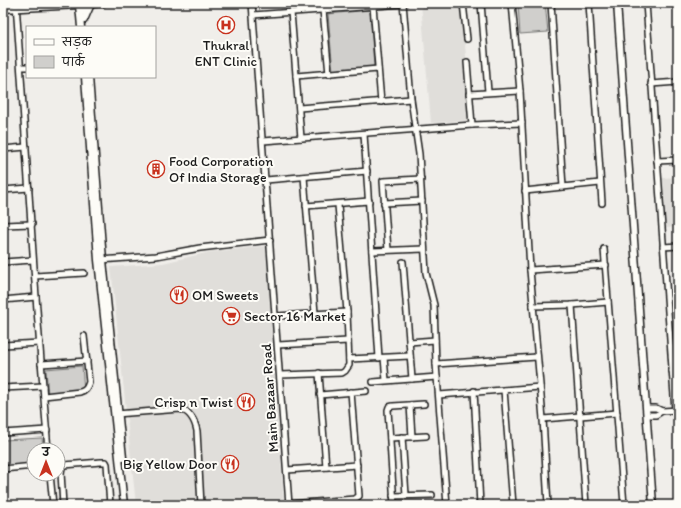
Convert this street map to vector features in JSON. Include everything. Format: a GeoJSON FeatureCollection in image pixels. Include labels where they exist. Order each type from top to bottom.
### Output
{"type":"FeatureCollection","features":[{"type":"Feature","properties":{"kind":"street"},"geometry":{"type":"LineString","coordinates":[[3,9],[16,6],[103,3]]}},
{"type":"Feature","properties":{"kind":"street","name":"Main Bazaar Road"},"geometry":{"type":"LineString","coordinates":[[252,3],[289,505]]}},
{"type":"Feature","properties":{"kind":"street"},"geometry":{"type":"LineString","coordinates":[[253,15],[403,3],[411,99],[421,178],[424,249],[427,278],[434,305],[436,364],[447,505]]}},
{"type":"Feature","properties":{"kind":"street"},"geometry":{"type":"LineString","coordinates":[[463,3],[467,39]]}},
{"type":"Feature","properties":{"kind":"street"},"geometry":{"type":"LineString","coordinates":[[481,3],[488,92]]}},
{"type":"Feature","properties":{"kind":"street"},"geometry":{"type":"LineString","coordinates":[[512,3],[520,91],[530,270],[543,419],[548,505]]}},
{"type":"Feature","properties":{"kind":"street"},"geometry":{"type":"LineString","coordinates":[[551,3],[563,186]]}},
{"type":"Feature","properties":{"kind":"street"},"geometry":{"type":"LineString","coordinates":[[589,3],[602,203]]}},
{"type":"Feature","properties":{"kind":"street"},"geometry":{"type":"LineString","coordinates":[[617,3],[653,505]]}},
{"type":"Feature","properties":{"kind":"street"},"geometry":{"type":"LineString","coordinates":[[646,3],[676,410],[662,411],[656,408],[647,412]]}},
{"type":"Feature","properties":{"kind":"street"},"geometry":{"type":"LineString","coordinates":[[81,4],[81,26]]}},
{"type":"Feature","properties":{"kind":"street"},"geometry":{"type":"LineString","coordinates":[[82,20],[91,4]]}},
{"type":"Feature","properties":{"kind":"street"},"geometry":{"type":"LineString","coordinates":[[67,5],[82,20],[85,26]]}},
{"type":"Feature","properties":{"kind":"street"},"geometry":{"type":"LineString","coordinates":[[16,6],[47,442]]}},
{"type":"Feature","properties":{"kind":"street"},"geometry":{"type":"LineString","coordinates":[[373,6],[381,102]]}},
{"type":"Feature","properties":{"kind":"street"},"geometry":{"type":"LineString","coordinates":[[323,10],[329,74]]}},
{"type":"Feature","properties":{"kind":"street"},"geometry":{"type":"LineString","coordinates":[[291,12],[301,138]]}},
{"type":"Feature","properties":{"kind":"street"},"geometry":{"type":"LineString","coordinates":[[467,62],[472,125]]}},
{"type":"Feature","properties":{"kind":"street"},"geometry":{"type":"LineString","coordinates":[[20,67],[26,67]]}},
{"type":"Feature","properties":{"kind":"street"},"geometry":{"type":"LineString","coordinates":[[296,76],[378,70]]}},
{"type":"Feature","properties":{"kind":"street"},"geometry":{"type":"LineString","coordinates":[[84,78],[100,260],[128,505]]}},
{"type":"Feature","properties":{"kind":"street"},"geometry":{"type":"LineString","coordinates":[[89,78],[100,260]]}},
{"type":"Feature","properties":{"kind":"street"},"geometry":{"type":"LineString","coordinates":[[651,84],[678,82]]}},
{"type":"Feature","properties":{"kind":"street"},"geometry":{"type":"LineString","coordinates":[[469,94],[520,91]]}},
{"type":"Feature","properties":{"kind":"street"},"geometry":{"type":"LineString","coordinates":[[299,108],[411,99]]}},
{"type":"Feature","properties":{"kind":"street"},"geometry":{"type":"LineString","coordinates":[[263,141],[522,122]]}},
{"type":"Feature","properties":{"kind":"street"},"geometry":{"type":"LineString","coordinates":[[364,134],[381,358],[386,380]]}},
{"type":"Feature","properties":{"kind":"street"},"geometry":{"type":"LineString","coordinates":[[3,149],[26,147]]}},
{"type":"Feature","properties":{"kind":"street"},"geometry":{"type":"LineString","coordinates":[[657,161],[678,160]]}},
{"type":"Feature","properties":{"kind":"street"},"geometry":{"type":"LineString","coordinates":[[266,180],[367,171]]}},
{"type":"Feature","properties":{"kind":"street"},"geometry":{"type":"LineString","coordinates":[[304,177],[315,314]]}},
{"type":"Feature","properties":{"kind":"street"},"geometry":{"type":"LineString","coordinates":[[388,250],[383,181],[421,178]]}},
{"type":"Feature","properties":{"kind":"street"},"geometry":{"type":"LineString","coordinates":[[525,191],[600,183]]}},
{"type":"Feature","properties":{"kind":"street"},"geometry":{"type":"LineString","coordinates":[[3,190],[29,188]]}},
{"type":"Feature","properties":{"kind":"street"},"geometry":{"type":"LineString","coordinates":[[306,206],[369,201]]}},
{"type":"Feature","properties":{"kind":"street"},"geometry":{"type":"LineString","coordinates":[[384,203],[422,201]]}},
{"type":"Feature","properties":{"kind":"street"},"geometry":{"type":"LineString","coordinates":[[280,375],[342,373],[349,365],[338,204]]}},
{"type":"Feature","properties":{"kind":"street"},"geometry":{"type":"LineString","coordinates":[[3,225],[32,224]]}},
{"type":"Feature","properties":{"kind":"street"},"geometry":{"type":"LineString","coordinates":[[100,260],[156,256],[200,248],[270,240]]}},
{"type":"Feature","properties":{"kind":"street"},"geometry":{"type":"LineString","coordinates":[[663,247],[678,246]]}},
{"type":"Feature","properties":{"kind":"street"},"geometry":{"type":"LineString","coordinates":[[372,251],[424,249]]}},
{"type":"Feature","properties":{"kind":"street"},"geometry":{"type":"LineString","coordinates":[[604,249],[624,505]]}},
{"type":"Feature","properties":{"kind":"street"},"geometry":{"type":"LineString","coordinates":[[3,262],[33,260]]}},
{"type":"Feature","properties":{"kind":"street"},"geometry":{"type":"LineString","coordinates":[[403,262],[412,379]]}},
{"type":"Feature","properties":{"kind":"street"},"geometry":{"type":"LineString","coordinates":[[530,270],[606,265]]}},
{"type":"Feature","properties":{"kind":"street"},"geometry":{"type":"LineString","coordinates":[[35,276],[84,273]]}},
{"type":"Feature","properties":{"kind":"street"},"geometry":{"type":"LineString","coordinates":[[3,300],[36,297]]}},
{"type":"Feature","properties":{"kind":"street"},"geometry":{"type":"LineString","coordinates":[[533,306],[608,302]]}},
{"type":"Feature","properties":{"kind":"street"},"geometry":{"type":"LineString","coordinates":[[572,305],[586,505]]}},
{"type":"Feature","properties":{"kind":"street"},"geometry":{"type":"LineString","coordinates":[[276,316],[346,312]]}},
{"type":"Feature","properties":{"kind":"street"},"geometry":{"type":"LineString","coordinates":[[44,396],[80,392],[85,390],[89,382],[84,336]]}},
{"type":"Feature","properties":{"kind":"street"},"geometry":{"type":"LineString","coordinates":[[409,342],[435,340]]}},
{"type":"Feature","properties":{"kind":"street"},"geometry":{"type":"LineString","coordinates":[[278,346],[348,341]]}},
{"type":"Feature","properties":{"kind":"street"},"geometry":{"type":"LineString","coordinates":[[3,345],[40,343]]}},
{"type":"Feature","properties":{"kind":"street"},"geometry":{"type":"LineString","coordinates":[[349,359],[410,356]]}},
{"type":"Feature","properties":{"kind":"street"},"geometry":{"type":"LineString","coordinates":[[436,364],[537,358]]}},
{"type":"Feature","properties":{"kind":"street"},"geometry":{"type":"LineString","coordinates":[[41,364],[87,361]]}},
{"type":"Feature","properties":{"kind":"street"},"geometry":{"type":"LineString","coordinates":[[672,371],[678,370]]}},
{"type":"Feature","properties":{"kind":"street"},"geometry":{"type":"LineString","coordinates":[[319,373],[326,467]]}},
{"type":"Feature","properties":{"kind":"street"},"geometry":{"type":"LineString","coordinates":[[373,382],[437,377]]}},
{"type":"Feature","properties":{"kind":"street"},"geometry":{"type":"LineString","coordinates":[[3,388],[43,386]]}},
{"type":"Feature","properties":{"kind":"street"},"geometry":{"type":"LineString","coordinates":[[439,395],[474,391],[540,387]]}},
{"type":"Feature","properties":{"kind":"street"},"geometry":{"type":"LineString","coordinates":[[504,390],[513,505]]}},
{"type":"Feature","properties":{"kind":"street"},"geometry":{"type":"LineString","coordinates":[[320,395],[366,391]]}},
{"type":"Feature","properties":{"kind":"street"},"geometry":{"type":"LineString","coordinates":[[474,391],[480,505]]}},
{"type":"Feature","properties":{"kind":"street"},"geometry":{"type":"LineString","coordinates":[[289,505],[358,498],[359,492],[352,392]]}},
{"type":"Feature","properties":{"kind":"street"},"geometry":{"type":"LineString","coordinates":[[394,505],[388,410],[389,407],[424,404]]}},
{"type":"Feature","properties":{"kind":"street"},"geometry":{"type":"LineString","coordinates":[[410,405],[412,437]]}},
{"type":"Feature","properties":{"kind":"street"},"geometry":{"type":"LineString","coordinates":[[117,414],[180,409],[186,410],[190,414],[197,431],[200,505]]}},
{"type":"Feature","properties":{"kind":"street"},"geometry":{"type":"LineString","coordinates":[[543,419],[617,412]]}},
{"type":"Feature","properties":{"kind":"street"},"geometry":{"type":"LineString","coordinates":[[117,414],[124,505]]}},
{"type":"Feature","properties":{"kind":"street"},"geometry":{"type":"LineString","coordinates":[[3,433],[46,430]]}},
{"type":"Feature","properties":{"kind":"street"},"geometry":{"type":"LineString","coordinates":[[390,438],[426,436]]}},
{"type":"Feature","properties":{"kind":"street"},"geometry":{"type":"LineString","coordinates":[[402,437],[406,495]]}},
{"type":"Feature","properties":{"kind":"street"},"geometry":{"type":"LineString","coordinates":[[678,455],[678,460]]}},
{"type":"Feature","properties":{"kind":"street"},"geometry":{"type":"LineString","coordinates":[[63,505],[62,467],[64,465],[106,462],[110,504],[93,505]]}},
{"type":"Feature","properties":{"kind":"street"},"geometry":{"type":"LineString","coordinates":[[287,470],[357,465]]}},
{"type":"Feature","properties":{"kind":"street"},"geometry":{"type":"LineString","coordinates":[[3,468],[26,467]]}},
{"type":"Feature","properties":{"kind":"street"},"geometry":{"type":"LineString","coordinates":[[51,482],[52,505]]}},
{"type":"Feature","properties":{"kind":"street"},"geometry":{"type":"LineString","coordinates":[[394,496],[432,495]]}},
{"type":"Feature","properties":{"kind":"shaded area"},"geometry":{"type":"Polygon","coordinates":[[[421,3],[461,3],[472,120],[431,123],[421,3]]]}},
{"type":"Feature","properties":{"kind":"shaded area"},"geometry":{"type":"Polygon","coordinates":[[[678,177],[678,227],[666,228],[662,178],[678,177]]]}},
{"type":"Feature","properties":{"kind":"shaded area"},"geometry":{"type":"Polygon","coordinates":[[[266,246],[284,505],[136,505],[111,267],[163,263],[210,252],[266,246]]]}},
{"type":"Feature","properties":{"kind":"green space"},"geometry":{"type":"Polygon","coordinates":[[[545,3],[548,32],[520,34],[518,4],[545,3]]]}},
{"type":"Feature","properties":{"kind":"green space"},"geometry":{"type":"Polygon","coordinates":[[[370,10],[374,67],[333,71],[328,14],[370,10]]]}},
{"type":"Feature","properties":{"kind":"green space"},"geometry":{"type":"Polygon","coordinates":[[[678,344],[678,367],[675,367],[673,345],[678,344]]]}},
{"type":"Feature","properties":{"kind":"green space"},"geometry":{"type":"Polygon","coordinates":[[[82,366],[84,391],[48,395],[46,369],[82,366]]]}},
{"type":"Feature","properties":{"kind":"green space"},"geometry":{"type":"Polygon","coordinates":[[[42,438],[42,442],[26,442],[26,465],[3,466],[3,440],[42,438]]]}},
{"type":"Feature","properties":{"kind":"place","name":"Thukral ENT Clinic"},"geometry":{"type":"Point","coordinates":[226,25]}},
{"type":"Feature","properties":{"kind":"place","name":"Food Corporation Of India Storage"},"geometry":{"type":"Point","coordinates":[156,169]}},
{"type":"Feature","properties":{"kind":"place","name":"OM Sweets"},"geometry":{"type":"Point","coordinates":[179,295]}},
{"type":"Feature","properties":{"kind":"place","name":"Sector 16 Market"},"geometry":{"type":"Point","coordinates":[231,316]}},
{"type":"Feature","properties":{"kind":"place","name":"Crisp n Twist"},"geometry":{"type":"Point","coordinates":[246,402]}},
{"type":"Feature","properties":{"kind":"place","name":"Big Yellow Door"},"geometry":{"type":"Point","coordinates":[230,464]}}]}
